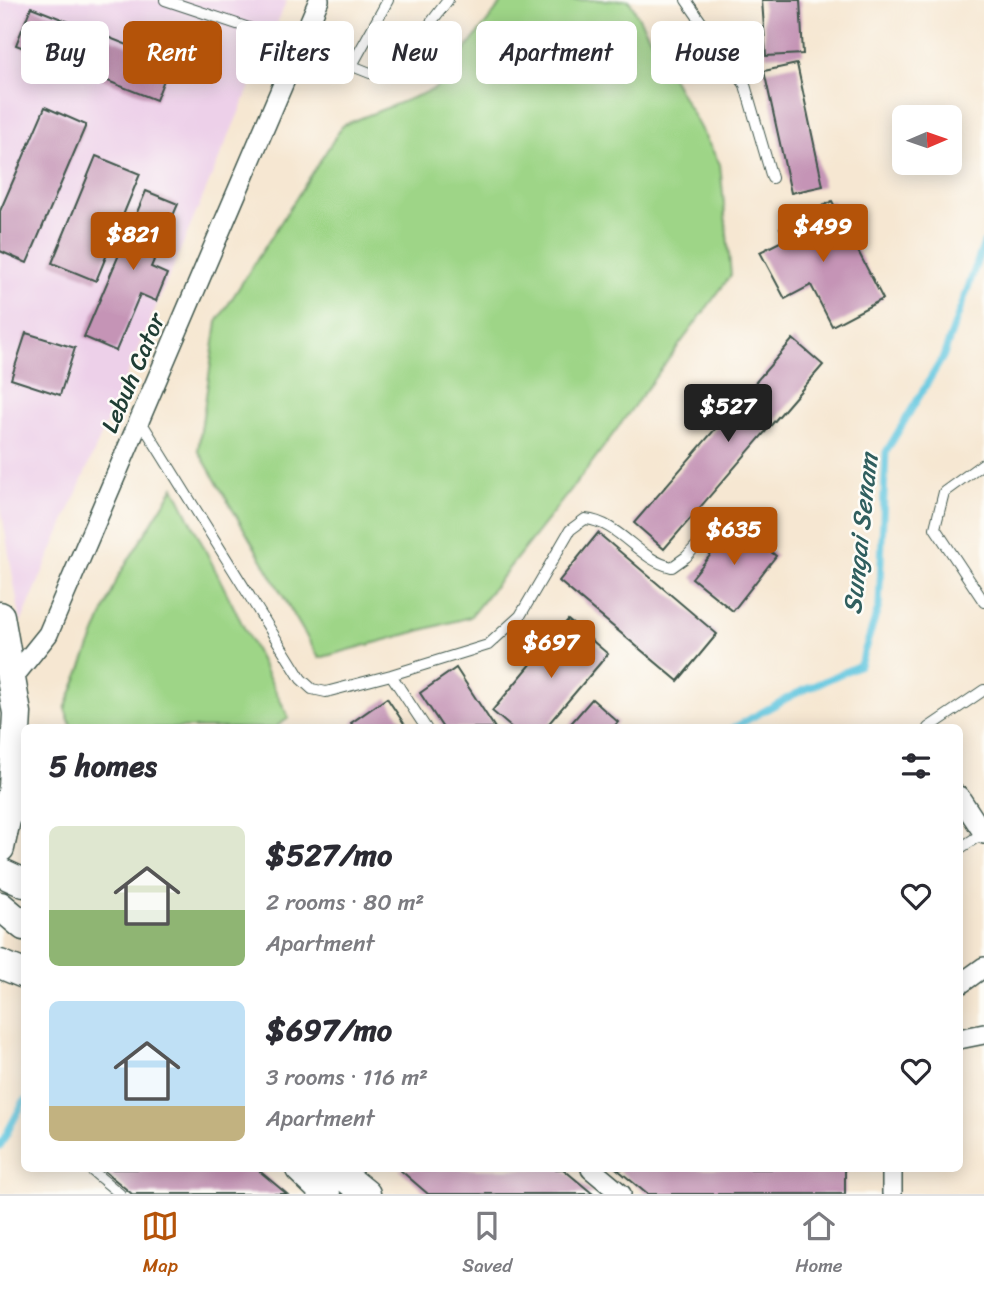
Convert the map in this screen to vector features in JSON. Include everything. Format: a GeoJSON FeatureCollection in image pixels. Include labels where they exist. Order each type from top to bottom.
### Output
{"type":"FeatureCollection","features":[{"type":"Feature","properties":{"kind":"main road"},"geometry":{"type":"LineString","coordinates":[[0,616],[21,729]]}},
{"type":"Feature","properties":{"kind":"main road"},"geometry":{"type":"LineString","coordinates":[[0,848],[13,787],[17,713]]}},
{"type":"Feature","properties":{"kind":"main road"},"geometry":{"type":"LineString","coordinates":[[0,872],[21,882]]}},
{"type":"Feature","properties":{"kind":"main road"},"geometry":{"type":"LineString","coordinates":[[0,906],[21,924]]}},
{"type":"Feature","properties":{"kind":"main road"},"geometry":{"type":"LineString","coordinates":[[0,964],[21,973]]}},
{"type":"Feature","properties":{"kind":"main road"},"geometry":{"type":"LineString","coordinates":[[303,1172],[326,1194]]}},
{"type":"Feature","properties":{"kind":"main road"},"geometry":{"type":"LineString","coordinates":[[339,1172],[364,1193]]}},
{"type":"Feature","properties":{"kind":"street","name":"Lebuh Cator"},"geometry":{"type":"LineString","coordinates":[[310,21],[319,0]]}},
{"type":"Feature","properties":{"kind":"street","name":"Lebuh Cator"},"geometry":{"type":"LineString","coordinates":[[12,680],[48,634],[283,84]]}},
{"type":"Feature","properties":{"kind":"street"},"geometry":{"type":"LineString","coordinates":[[963,802],[984,834]]}},
{"type":"Feature","properties":{"kind":"street"},"geometry":{"type":"LineString","coordinates":[[963,982],[984,967]]}},
{"type":"Feature","properties":{"kind":"street"},"geometry":{"type":"LineString","coordinates":[[963,1038],[984,1034]]}},
{"type":"Feature","properties":{"kind":"street"},"geometry":{"type":"LineString","coordinates":[[595,1172],[621,1194]]}},
{"type":"Feature","properties":{"kind":"street"},"geometry":{"type":"LineString","coordinates":[[892,1172],[892,1194]]}},
{"type":"Feature","properties":{"kind":"lane"},"geometry":{"type":"LineString","coordinates":[[166,0],[236,24]]}},
{"type":"Feature","properties":{"kind":"lane"},"geometry":{"type":"LineString","coordinates":[[354,62],[388,0]]}},
{"type":"Feature","properties":{"kind":"lane"},"geometry":{"type":"LineString","coordinates":[[354,68],[370,73],[399,65],[448,0]]}},
{"type":"Feature","properties":{"kind":"lane"},"geometry":{"type":"LineString","coordinates":[[686,0],[745,85],[772,178]]}},
{"type":"Feature","properties":{"kind":"lane"},"geometry":{"type":"LineString","coordinates":[[140,420],[301,679],[312,689],[326,692],[488,645],[520,616],[570,530],[585,519],[600,520],[658,564],[672,567],[722,518]]}},
{"type":"Feature","properties":{"kind":"lane"},"geometry":{"type":"LineString","coordinates":[[984,463],[944,492],[935,528],[984,602]]}},
{"type":"Feature","properties":{"kind":"lane"},"geometry":{"type":"LineString","coordinates":[[391,675],[423,724]]}},
{"type":"Feature","properties":{"kind":"lane"},"geometry":{"type":"LineString","coordinates":[[934,724],[984,690]]}},
{"type":"Feature","properties":{"kind":"lane"},"geometry":{"type":"LineString","coordinates":[[963,847],[984,834]]}},
{"type":"Feature","properties":{"kind":"lane"},"geometry":{"type":"LineString","coordinates":[[94,1172],[120,1194]]}},
{"type":"Feature","properties":{"kind":"shaded area"},"geometry":{"type":"Polygon","coordinates":[[[0,0],[287,0],[278,21],[236,21],[236,84],[251,84],[21,623],[0,502],[0,0]]]}},
{"type":"Feature","properties":{"kind":"green space"},"geometry":{"type":"Polygon","coordinates":[[[504,0],[629,0],[651,40],[651,84],[676,84],[720,164],[731,275],[585,472],[470,617],[319,658],[198,450],[217,322],[343,125],[435,89],[439,84],[462,84],[462,54],[476,36],[476,84],[637,84],[637,21],[488,21],[504,0]]]}},
{"type":"Feature","properties":{"kind":"green space"},"geometry":{"type":"Polygon","coordinates":[[[174,487],[289,718],[280,724],[71,724],[65,709],[118,577],[174,487]]]}},
{"type":"Feature","properties":{"kind":"building"},"geometry":{"type":"Polygon","coordinates":[[[762,0],[800,0],[803,54],[766,56],[762,0]]]}},
{"type":"Feature","properties":{"kind":"building"},"geometry":{"type":"Polygon","coordinates":[[[31,7],[67,21],[25,21],[31,7]]]}},
{"type":"Feature","properties":{"kind":"building"},"geometry":{"type":"Polygon","coordinates":[[[21,32],[21,47],[16,45],[21,32]]]}},
{"type":"Feature","properties":{"kind":"building"},"geometry":{"type":"Polygon","coordinates":[[[109,38],[123,43],[123,84],[162,84],[156,100],[109,82],[109,38]]]}},
{"type":"Feature","properties":{"kind":"building"},"geometry":{"type":"Polygon","coordinates":[[[797,64],[823,186],[791,193],[764,71],[797,64]]]}},
{"type":"Feature","properties":{"kind":"building"},"geometry":{"type":"Polygon","coordinates":[[[45,107],[86,125],[27,263],[0,251],[0,211],[45,107]]]}},
{"type":"Feature","properties":{"kind":"building"},"geometry":{"type":"Polygon","coordinates":[[[96,156],[140,174],[96,281],[52,263],[96,156]]]}},
{"type":"Feature","properties":{"kind":"building"},"geometry":{"type":"Polygon","coordinates":[[[146,191],[178,204],[151,267],[167,274],[156,301],[140,294],[116,351],[84,337],[146,191]]]}},
{"type":"Feature","properties":{"kind":"building"},"geometry":{"type":"Polygon","coordinates":[[[832,201],[883,299],[832,326],[811,285],[785,299],[760,252],[786,239],[780,228],[832,201]]]}},
{"type":"Feature","properties":{"kind":"building"},"geometry":{"type":"Polygon","coordinates":[[[26,333],[75,348],[60,395],[11,379],[26,333]]]}},
{"type":"Feature","properties":{"kind":"building"},"geometry":{"type":"Polygon","coordinates":[[[793,339],[823,365],[664,549],[634,523],[793,339]]]}},
{"type":"Feature","properties":{"kind":"building"},"geometry":{"type":"Polygon","coordinates":[[[736,523],[776,556],[733,611],[692,578],[736,523]]]}},
{"type":"Feature","properties":{"kind":"building"},"geometry":{"type":"Polygon","coordinates":[[[598,533],[717,634],[678,681],[559,581],[598,533]]]}},
{"type":"Feature","properties":{"kind":"building"},"geometry":{"type":"Polygon","coordinates":[[[568,620],[608,654],[548,724],[507,724],[492,711],[568,620]]]}},
{"type":"Feature","properties":{"kind":"building"},"geometry":{"type":"Polygon","coordinates":[[[456,668],[492,724],[440,724],[420,693],[456,668]]]}},
{"type":"Feature","properties":{"kind":"building"},"geometry":{"type":"Polygon","coordinates":[[[387,698],[404,724],[352,724],[387,698]]]}},
{"type":"Feature","properties":{"kind":"building"},"geometry":{"type":"Polygon","coordinates":[[[592,699],[618,722],[616,724],[570,724],[592,699]]]}},
{"type":"Feature","properties":{"kind":"building"},"geometry":{"type":"Polygon","coordinates":[[[106,1172],[261,1172],[287,1194],[132,1194],[106,1172]]]}},
{"type":"Feature","properties":{"kind":"building"},"geometry":{"type":"Polygon","coordinates":[[[402,1172],[567,1172],[593,1194],[428,1194],[402,1172]]]}},
{"type":"Feature","properties":{"kind":"building"},"geometry":{"type":"Polygon","coordinates":[[[621,1172],[845,1172],[845,1194],[647,1194],[621,1172]]]}},
{"type":"Feature","properties":{"kind":"waterway","name":"Sungai Senam"},"geometry":{"type":"LineString","coordinates":[[740,724],[793,695],[860,665],[879,606],[886,452],[943,357],[984,243]]}},
{"type":"Feature","properties":{"kind":"waterway","name":"Sungai Senam"},"geometry":{"type":"LineString","coordinates":[[0,1146],[21,1107]]}}]}
